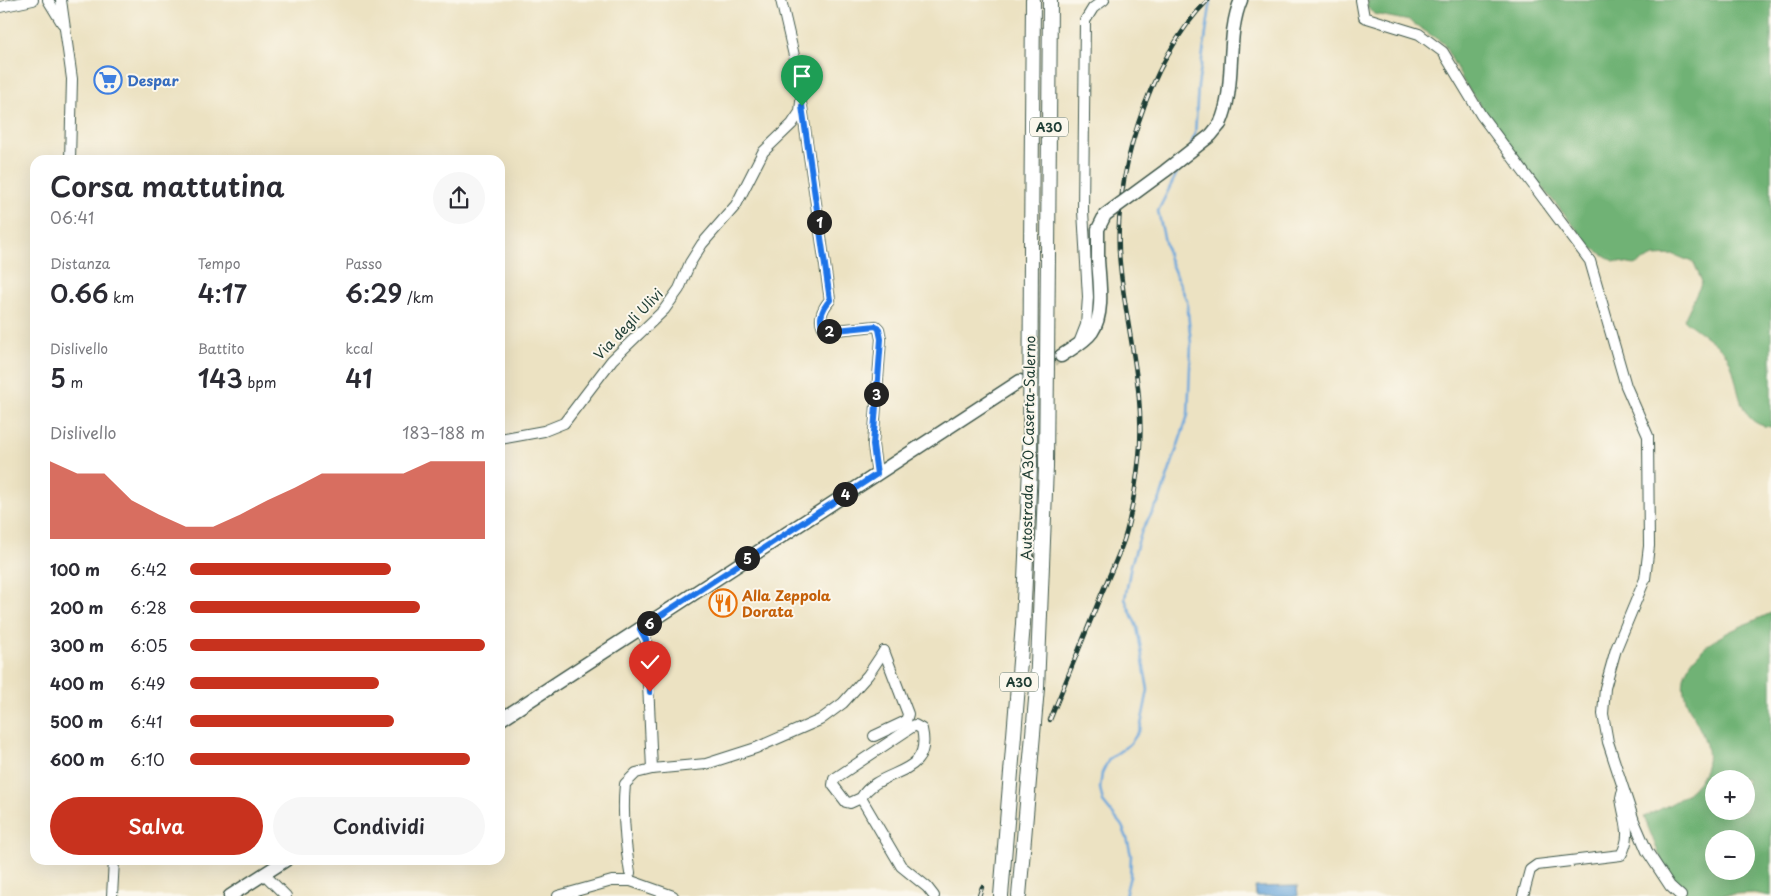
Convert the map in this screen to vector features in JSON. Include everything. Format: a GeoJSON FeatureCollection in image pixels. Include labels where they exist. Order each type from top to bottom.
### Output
{"type":"FeatureCollection","features":[{"type":"Feature","properties":{"kind":"highway","name":"Autostrada A30 Caserta-Salerno"},"geometry":{"type":"LineString","coordinates":[[1001,896],[1022,633],[1030,467],[1032,0]]}},
{"type":"Feature","properties":{"kind":"highway","name":"Autostrada A30 Caserta-Salerno"},"geometry":{"type":"LineString","coordinates":[[1019,896],[1037,688],[1046,467],[1050,0]]}},
{"type":"Feature","properties":{"kind":"main road"},"geometry":{"type":"LineString","coordinates":[[1061,356],[1091,333],[1096,325],[1100,295],[1098,229],[1106,216],[1211,135],[1220,124],[1225,109],[1234,28],[1241,0]]}},
{"type":"Feature","properties":{"kind":"main road"},"geometry":{"type":"LineString","coordinates":[[505,717],[1020,382]]}},
{"type":"Feature","properties":{"kind":"main road"},"geometry":{"type":"LineString","coordinates":[[230,896],[269,867]]}},
{"type":"Feature","properties":{"kind":"street"},"geometry":{"type":"LineString","coordinates":[[0,8],[33,0]]}},
{"type":"Feature","properties":{"kind":"street"},"geometry":{"type":"LineString","coordinates":[[48,0],[57,11],[66,33]]}},
{"type":"Feature","properties":{"kind":"street"},"geometry":{"type":"LineString","coordinates":[[61,0],[72,79],[70,155]]}},
{"type":"Feature","properties":{"kind":"street"},"geometry":{"type":"LineString","coordinates":[[781,0],[802,90],[802,106],[830,300],[821,315],[822,324],[827,331],[862,326],[876,326],[879,329],[881,339],[873,445],[877,474]]}},
{"type":"Feature","properties":{"kind":"street"},"geometry":{"type":"LineString","coordinates":[[1079,343],[1086,325],[1088,296],[1084,211],[1085,21],[1093,8],[1104,0]]}},
{"type":"Feature","properties":{"kind":"street"},"geometry":{"type":"LineString","coordinates":[[1361,0],[1364,16],[1419,34],[1443,52],[1480,115],[1590,261],[1626,386],[1648,436],[1649,546],[1645,579],[1616,649],[1605,688],[1603,714],[1608,742],[1647,851],[1670,886],[1681,896]]}},
{"type":"Feature","properties":{"kind":"street","name":"Via degli Ulivi"},"geometry":{"type":"LineString","coordinates":[[505,437],[544,431],[564,424],[596,378],[664,310],[679,289],[690,263],[702,244],[736,205],[764,152],[792,124],[802,106]]}},
{"type":"Feature","properties":{"kind":"street"},"geometry":{"type":"LineString","coordinates":[[640,629],[646,640],[652,768]]}},
{"type":"Feature","properties":{"kind":"street"},"geometry":{"type":"LineString","coordinates":[[673,896],[653,889],[633,876],[625,845],[623,804],[625,784],[636,773],[652,768],[706,764],[756,748],[820,720],[843,703],[868,675],[884,650],[908,714],[906,721],[874,736]]}},
{"type":"Feature","properties":{"kind":"street"},"geometry":{"type":"LineString","coordinates":[[915,725],[922,729],[925,743],[922,755],[913,765],[893,774],[864,792],[861,798],[850,803],[846,802],[833,785],[834,779],[915,725]]}},
{"type":"Feature","properties":{"kind":"street"},"geometry":{"type":"LineString","coordinates":[[1523,896],[1530,870],[1537,865],[1621,855],[1628,843],[1621,798],[1624,788]]}},
{"type":"Feature","properties":{"kind":"street"},"geometry":{"type":"LineString","coordinates":[[861,798],[901,866],[927,887],[934,896]]}},
{"type":"Feature","properties":{"kind":"street"},"geometry":{"type":"LineString","coordinates":[[112,896],[114,865]]}},
{"type":"Feature","properties":{"kind":"street"},"geometry":{"type":"LineString","coordinates":[[269,867],[286,896]]}},
{"type":"Feature","properties":{"kind":"street"},"geometry":{"type":"LineString","coordinates":[[558,896],[633,876]]}},
{"type":"Feature","properties":{"kind":"green space"},"geometry":{"type":"Polygon","coordinates":[[[1368,0],[1771,0],[1771,427],[1759,424],[1750,418],[1744,409],[1731,363],[1723,350],[1684,320],[1702,282],[1694,263],[1675,255],[1654,256],[1634,265],[1614,261],[1592,248],[1518,158],[1465,84],[1443,43],[1410,21],[1374,14],[1367,6],[1368,0]]]}},
{"type":"Feature","properties":{"kind":"green space"},"geometry":{"type":"Polygon","coordinates":[[[1771,613],[1771,896],[1754,893],[1690,896],[1665,869],[1644,817],[1673,802],[1693,788],[1707,764],[1707,747],[1687,701],[1683,686],[1687,669],[1701,651],[1716,639],[1771,613]]]}},
{"type":"Feature","properties":{"kind":"water"},"geometry":{"type":"Polygon","coordinates":[[[1297,886],[1298,896],[1256,896],[1255,887],[1297,886]]]}},
{"type":"Feature","properties":{"kind":"waterway"},"geometry":{"type":"LineString","coordinates":[[1191,144],[1195,135],[1198,86],[1211,0]]}},
{"type":"Feature","properties":{"kind":"waterway"},"geometry":{"type":"LineString","coordinates":[[1125,896],[1130,876],[1131,855],[1122,826],[1103,802],[1100,788],[1102,773],[1109,759],[1130,744],[1140,730],[1148,690],[1137,627],[1125,599],[1131,565],[1142,530],[1160,499],[1188,415],[1191,344],[1187,301],[1169,259],[1158,211],[1181,165]]}},
{"type":"Feature","properties":{"kind":"tunnel"},"geometry":{"type":"LineString","coordinates":[[1023,380],[1061,356]]}},
{"type":"Feature","properties":{"kind":"railway"},"geometry":{"type":"LineString","coordinates":[[1050,720],[1124,540],[1137,479],[1140,409],[1120,264],[1119,231],[1128,160],[1138,123],[1151,88],[1168,55],[1187,25],[1208,0]]}},
{"type":"Feature","properties":{"kind":"railway"},"geometry":{"type":"LineString","coordinates":[[979,896],[982,887]]}},
{"type":"Feature","properties":{"kind":"place","name":"Despar"},"geometry":{"type":"Point","coordinates":[108,80]}},
{"type":"Feature","properties":{"kind":"place","name":"Alla Zeppola Dorata"},"geometry":{"type":"Point","coordinates":[723,603]}},
{"type":"Feature","properties":{"kind":"route"},"geometry":{"type":"LineString","coordinates":[[650,692],[646,640],[640,629],[877,474],[873,445],[881,339],[879,329],[876,326],[862,326],[825,331],[822,324],[821,315],[830,300],[802,106]]}}]}
